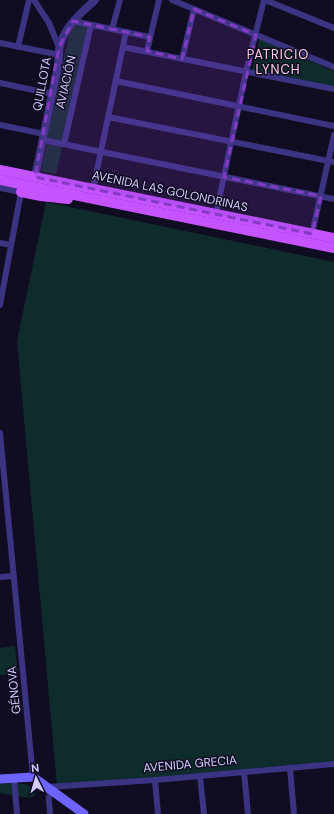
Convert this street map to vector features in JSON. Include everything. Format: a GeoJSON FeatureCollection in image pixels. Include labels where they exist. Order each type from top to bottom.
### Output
{"type":"FeatureCollection","features":[{"type":"Feature","properties":{"kind":"main road","name":"AVENIDA LAS GOLONDRINAS"},"geometry":{"type":"LineString","coordinates":[[0,170],[35,177],[92,194],[334,248]]}},
{"type":"Feature","properties":{"kind":"main road","name":"AVENIDA LAS GOLONDRINAS"},"geometry":{"type":"LineString","coordinates":[[0,180],[216,214],[334,238]]}},
{"type":"Feature","properties":{"kind":"main road"},"geometry":{"type":"LineString","coordinates":[[21,192],[58,199],[92,194]]}},
{"type":"Feature","properties":{"kind":"main road"},"geometry":{"type":"LineString","coordinates":[[301,241],[308,238],[312,234]]}},
{"type":"Feature","properties":{"kind":"main road"},"geometry":{"type":"LineString","coordinates":[[0,779],[33,777],[84,814]]}},
{"type":"Feature","properties":{"kind":"street"},"geometry":{"type":"LineString","coordinates":[[18,47],[29,0]]}},
{"type":"Feature","properties":{"kind":"street","name":"QUILLOTA"},"geometry":{"type":"LineString","coordinates":[[34,0],[49,23],[60,51],[35,177]]}},
{"type":"Feature","properties":{"kind":"street","name":"AVIACIÓN"},"geometry":{"type":"LineString","coordinates":[[60,51],[65,34],[73,21],[95,0]]}},
{"type":"Feature","properties":{"kind":"street"},"geometry":{"type":"LineString","coordinates":[[112,29],[120,0]]}},
{"type":"Feature","properties":{"kind":"street"},"geometry":{"type":"LineString","coordinates":[[146,51],[159,0]]}},
{"type":"Feature","properties":{"kind":"street"},"geometry":{"type":"LineString","coordinates":[[172,0],[334,67]]}},
{"type":"Feature","properties":{"kind":"street"},"geometry":{"type":"LineString","coordinates":[[216,214],[246,72],[264,0],[334,28]]}},
{"type":"Feature","properties":{"kind":"street"},"geometry":{"type":"LineString","coordinates":[[182,59],[194,9]]}},
{"type":"Feature","properties":{"kind":"street"},"geometry":{"type":"LineString","coordinates":[[73,21],[150,37]]}},
{"type":"Feature","properties":{"kind":"street","name":"AVIACIÓN"},"geometry":{"type":"LineString","coordinates":[[64,144],[91,25]]}},
{"type":"Feature","properties":{"kind":"street"},"geometry":{"type":"LineString","coordinates":[[92,194],[126,32]]}},
{"type":"Feature","properties":{"kind":"street"},"geometry":{"type":"LineString","coordinates":[[0,43],[18,47],[60,51]]}},
{"type":"Feature","properties":{"kind":"street"},"geometry":{"type":"LineString","coordinates":[[123,46],[334,89]]}},
{"type":"Feature","properties":{"kind":"street"},"geometry":{"type":"LineString","coordinates":[[116,81],[334,126]]}},
{"type":"Feature","properties":{"kind":"street"},"geometry":{"type":"LineString","coordinates":[[0,84],[52,94]]}},
{"type":"Feature","properties":{"kind":"street"},"geometry":{"type":"LineString","coordinates":[[108,117],[331,162]]}},
{"type":"Feature","properties":{"kind":"street"},"geometry":{"type":"LineString","coordinates":[[0,125],[64,144],[334,199]]}},
{"type":"Feature","properties":{"kind":"street"},"geometry":{"type":"LineString","coordinates":[[312,234],[320,196],[331,162],[334,135]]}},
{"type":"Feature","properties":{"kind":"street"},"geometry":{"type":"LineString","coordinates":[[0,188],[21,192],[0,305]]}},
{"type":"Feature","properties":{"kind":"street"},"geometry":{"type":"LineString","coordinates":[[0,243],[11,245]]}},
{"type":"Feature","properties":{"kind":"street","name":"GÉNOVA"},"geometry":{"type":"LineString","coordinates":[[0,433],[2,473],[14,576],[33,777]]}},
{"type":"Feature","properties":{"kind":"street"},"geometry":{"type":"LineString","coordinates":[[0,577],[14,576]]}},
{"type":"Feature","properties":{"kind":"street","name":"AVENIDA GRECIA"},"geometry":{"type":"LineString","coordinates":[[48,787],[155,780],[334,764]]}},
{"type":"Feature","properties":{"kind":"street"},"geometry":{"type":"LineString","coordinates":[[290,768],[294,814]]}},
{"type":"Feature","properties":{"kind":"street"},"geometry":{"type":"LineString","coordinates":[[244,772],[248,814]]}},
{"type":"Feature","properties":{"kind":"street"},"geometry":{"type":"LineString","coordinates":[[200,776],[204,814]]}},
{"type":"Feature","properties":{"kind":"street"},"geometry":{"type":"LineString","coordinates":[[14,778],[17,814]]}},
{"type":"Feature","properties":{"kind":"street"},"geometry":{"type":"LineString","coordinates":[[155,780],[158,814]]}},
{"type":"Feature","properties":{"kind":"street"},"geometry":{"type":"LineString","coordinates":[[48,787],[50,814]]}},
{"type":"Feature","properties":{"kind":"highlighted area"},"geometry":{"type":"Polygon","coordinates":[[[194,9],[256,35],[224,177],[321,196],[312,234],[35,177],[59,47],[73,21],[150,37],[147,51],[182,59],[194,9]]]}},
{"type":"Feature","properties":{"kind":"green space"},"geometry":{"type":"Polygon","coordinates":[[[76,25],[86,26],[87,28],[63,138],[61,141],[48,138],[48,134],[69,35],[71,30],[76,25]]]}},
{"type":"Feature","properties":{"kind":"green space"},"geometry":{"type":"Polygon","coordinates":[[[259,39],[334,71],[334,86],[252,70],[259,39]]]}},
{"type":"Feature","properties":{"kind":"green space"},"geometry":{"type":"Polygon","coordinates":[[[47,144],[62,147],[56,174],[41,171],[47,144]]]}},
{"type":"Feature","properties":{"kind":"green space"},"geometry":{"type":"Polygon","coordinates":[[[46,202],[334,262],[334,761],[57,786],[17,341],[46,202]]]}},
{"type":"Feature","properties":{"kind":"green space"},"geometry":{"type":"Polygon","coordinates":[[[15,646],[18,674],[0,675],[0,648],[15,646]]]}},
{"type":"Feature","properties":{"kind":"green space"},"geometry":{"type":"Polygon","coordinates":[[[0,783],[25,784],[35,789],[34,796],[30,798],[0,793],[0,783]]]}},
{"type":"Feature","properties":{"kind":"district","name":"PATRICIO LYNCH"},"geometry":{"type":"Point","coordinates":[278,62]}}]}
